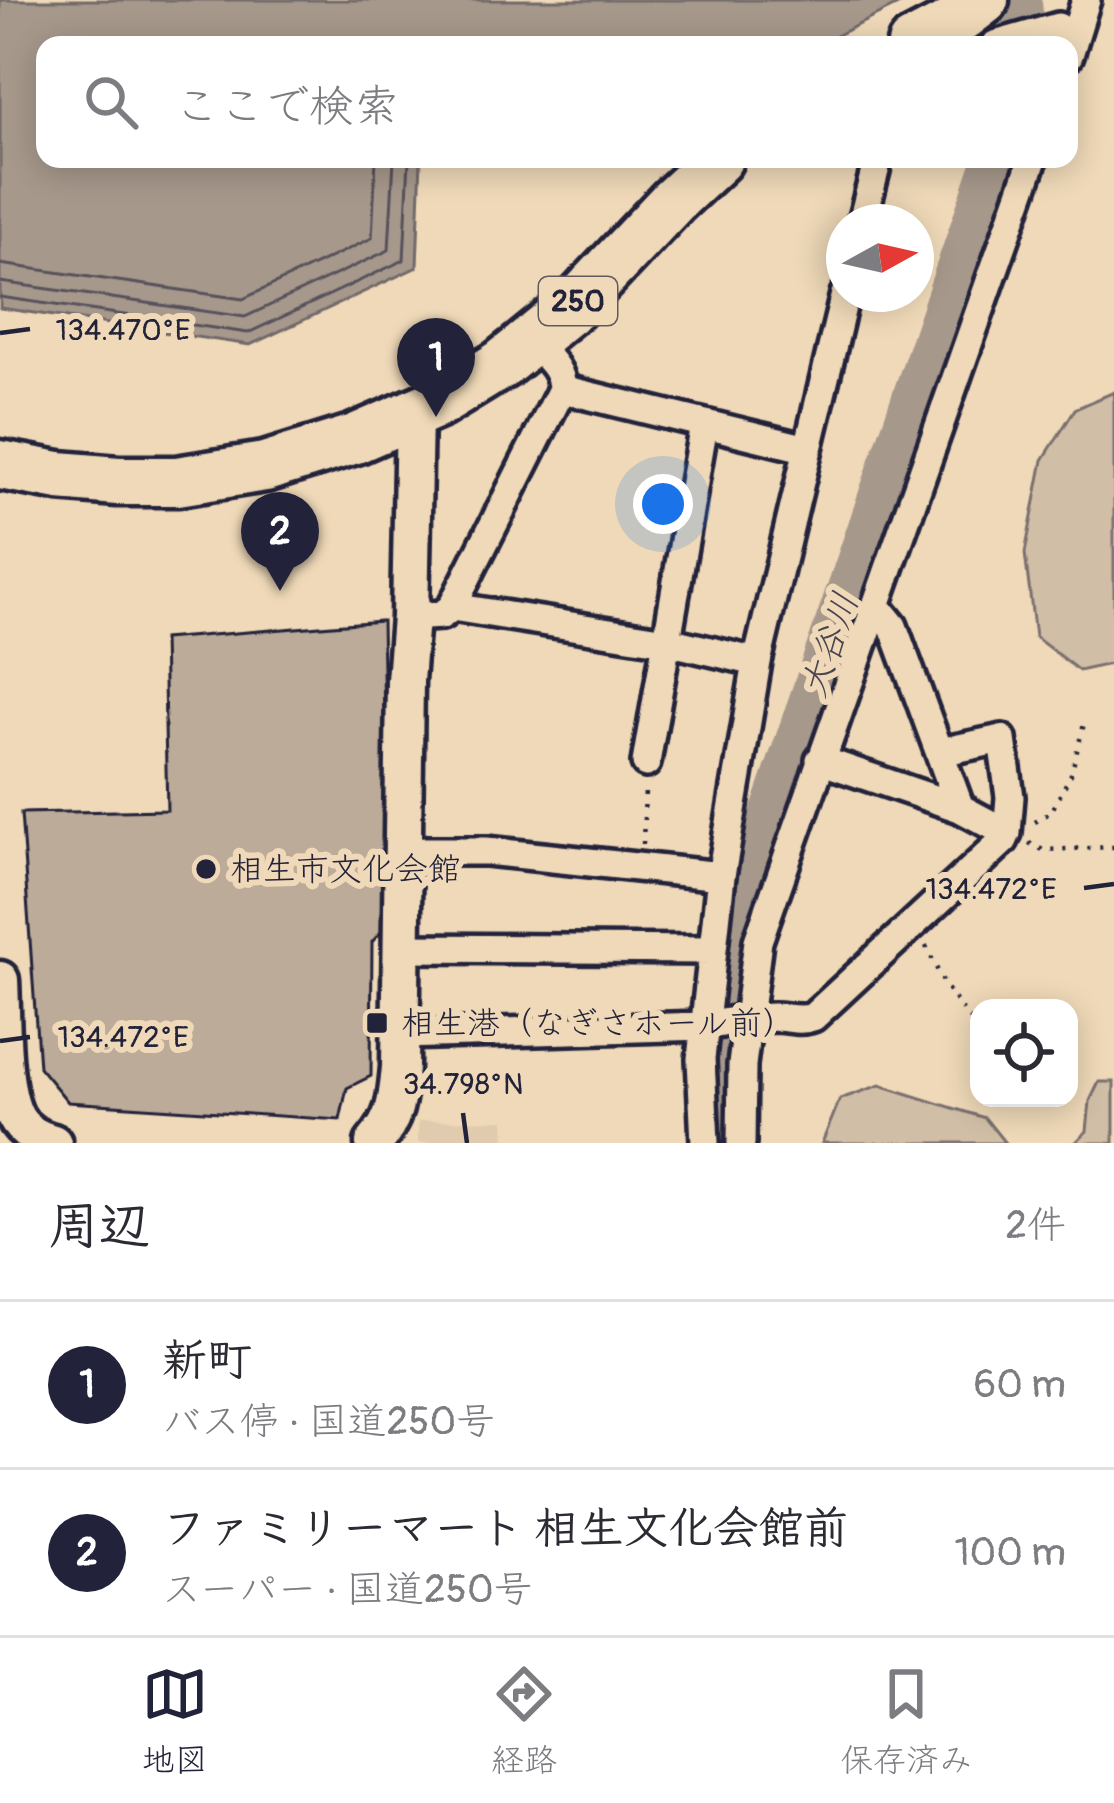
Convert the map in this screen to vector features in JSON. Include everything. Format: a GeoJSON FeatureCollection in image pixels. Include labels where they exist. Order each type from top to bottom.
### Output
{"type":"FeatureCollection","features":[{"type":"Feature","properties":{"kind":"highway"},"geometry":{"type":"LineString","coordinates":[[929,36],[954,23],[985,17]]}},
{"type":"Feature","properties":{"kind":"highway","name":"250"},"geometry":{"type":"LineString","coordinates":[[0,465],[118,481],[221,476],[300,458],[414,413],[473,383],[575,305],[708,168]]}},
{"type":"Feature","properties":{"kind":"street"},"geometry":{"type":"LineString","coordinates":[[1075,36],[1086,0]]}},
{"type":"Feature","properties":{"kind":"street"},"geometry":{"type":"LineString","coordinates":[[985,17],[1059,24]]}},
{"type":"Feature","properties":{"kind":"street"},"geometry":{"type":"LineString","coordinates":[[867,204],[876,168]]}},
{"type":"Feature","properties":{"kind":"street"},"geometry":{"type":"LineString","coordinates":[[705,1143],[701,1059],[725,1023],[758,941],[1030,168]]}},
{"type":"Feature","properties":{"kind":"street"},"geometry":{"type":"LineString","coordinates":[[741,1143],[740,1108],[712,950],[758,662],[841,312]]}},
{"type":"Feature","properties":{"kind":"street"},"geometry":{"type":"LineString","coordinates":[[410,617],[442,615],[452,607],[562,389],[557,368],[531,341]]}},
{"type":"Feature","properties":{"kind":"street"},"geometry":{"type":"LineString","coordinates":[[562,389],[808,449]]}},
{"type":"Feature","properties":{"kind":"street"},"geometry":{"type":"LineString","coordinates":[[387,1138],[396,1106],[401,1035],[414,413]]}},
{"type":"Feature","properties":{"kind":"street"},"geometry":{"type":"LineString","coordinates":[[646,763],[704,424]]}},
{"type":"Feature","properties":{"kind":"street"},"geometry":{"type":"LineString","coordinates":[[452,607],[667,640],[758,662]]}},
{"type":"Feature","properties":{"kind":"street"},"geometry":{"type":"LineString","coordinates":[[873,610],[893,626],[960,808]]}},
{"type":"Feature","properties":{"kind":"street"},"geometry":{"type":"LineString","coordinates":[[401,1035],[781,1017],[805,1021],[813,1017],[1004,840],[1010,796],[1001,740],[940,752]]}},
{"type":"Feature","properties":{"kind":"street"},"geometry":{"type":"LineString","coordinates":[[820,760],[960,808],[1007,833]]}},
{"type":"Feature","properties":{"kind":"street"},"geometry":{"type":"LineString","coordinates":[[405,850],[486,851],[722,876]]}},
{"type":"Feature","properties":{"kind":"street"},"geometry":{"type":"LineString","coordinates":[[403,948],[712,950]]}},
{"type":"Feature","properties":{"kind":"street"},"geometry":{"type":"LineString","coordinates":[[0,980],[8,1087],[15,1117],[31,1138]]}},
{"type":"Feature","properties":{"kind":"path"},"geometry":{"type":"LineString","coordinates":[[1007,833],[1051,812],[1071,774],[1084,724]]}},
{"type":"Feature","properties":{"kind":"path"},"geometry":{"type":"LineString","coordinates":[[642,867],[646,763]]}},
{"type":"Feature","properties":{"kind":"path"},"geometry":{"type":"LineString","coordinates":[[1007,833],[1043,850],[1114,848]]}},
{"type":"Feature","properties":{"kind":"path"},"geometry":{"type":"LineString","coordinates":[[911,927],[970,1020]]}},
{"type":"Feature","properties":{"kind":"shaded area"},"geometry":{"type":"Polygon","coordinates":[[[1114,392],[1114,663],[1079,671],[1035,637],[1025,553],[1043,460],[1075,409],[1114,392]]]}},
{"type":"Feature","properties":{"kind":"shaded area"},"geometry":{"type":"Polygon","coordinates":[[[1099,1082],[1114,1082],[1114,1143],[1075,1143],[1087,1131],[1090,1101],[1099,1082]]]}},
{"type":"Feature","properties":{"kind":"shaded area"},"geometry":{"type":"Polygon","coordinates":[[[880,1085],[985,1118],[1005,1143],[822,1143],[840,1099],[880,1085]]]}},
{"type":"Feature","properties":{"kind":"shaded area"},"geometry":{"type":"Polygon","coordinates":[[[504,1120],[505,1143],[418,1143],[418,1121],[504,1120]]]}},
{"type":"Feature","properties":{"kind":"water"},"geometry":{"type":"Polygon","coordinates":[[[0,0],[908,0],[835,36],[36,36],[36,168],[421,168],[417,267],[250,345],[0,308],[0,0]]]}},
{"type":"Feature","properties":{"kind":"building","name":"相生市文化会館"},"geometry":{"type":"Polygon","coordinates":[[[382,621],[388,924],[372,942],[371,1076],[347,1088],[340,1120],[68,1102],[39,1067],[21,813],[167,810],[163,639],[382,621]]]}},
{"type":"Feature","properties":{"kind":"waterway","name":"大谷川"},"geometry":{"type":"LineString","coordinates":[[1014,0],[1020,7],[1018,36]]}},
{"type":"Feature","properties":{"kind":"waterway","name":"大谷川"},"geometry":{"type":"LineString","coordinates":[[724,1143],[722,1036],[754,869],[993,168]]}},
{"type":"Feature","properties":{"kind":"place","name":"新町"},"geometry":{"type":"Point","coordinates":[436,417]}},
{"type":"Feature","properties":{"kind":"place","name":"ファミリーマート 相生文化会館前"},"geometry":{"type":"Point","coordinates":[280,591]}},
{"type":"Feature","properties":{"kind":"place","name":"相生市文化会館"},"geometry":{"type":"Point","coordinates":[206,869]}},
{"type":"Feature","properties":{"kind":"place","name":"相生港（なぎさホール前）"},"geometry":{"type":"Point","coordinates":[377,1023]}}]}
